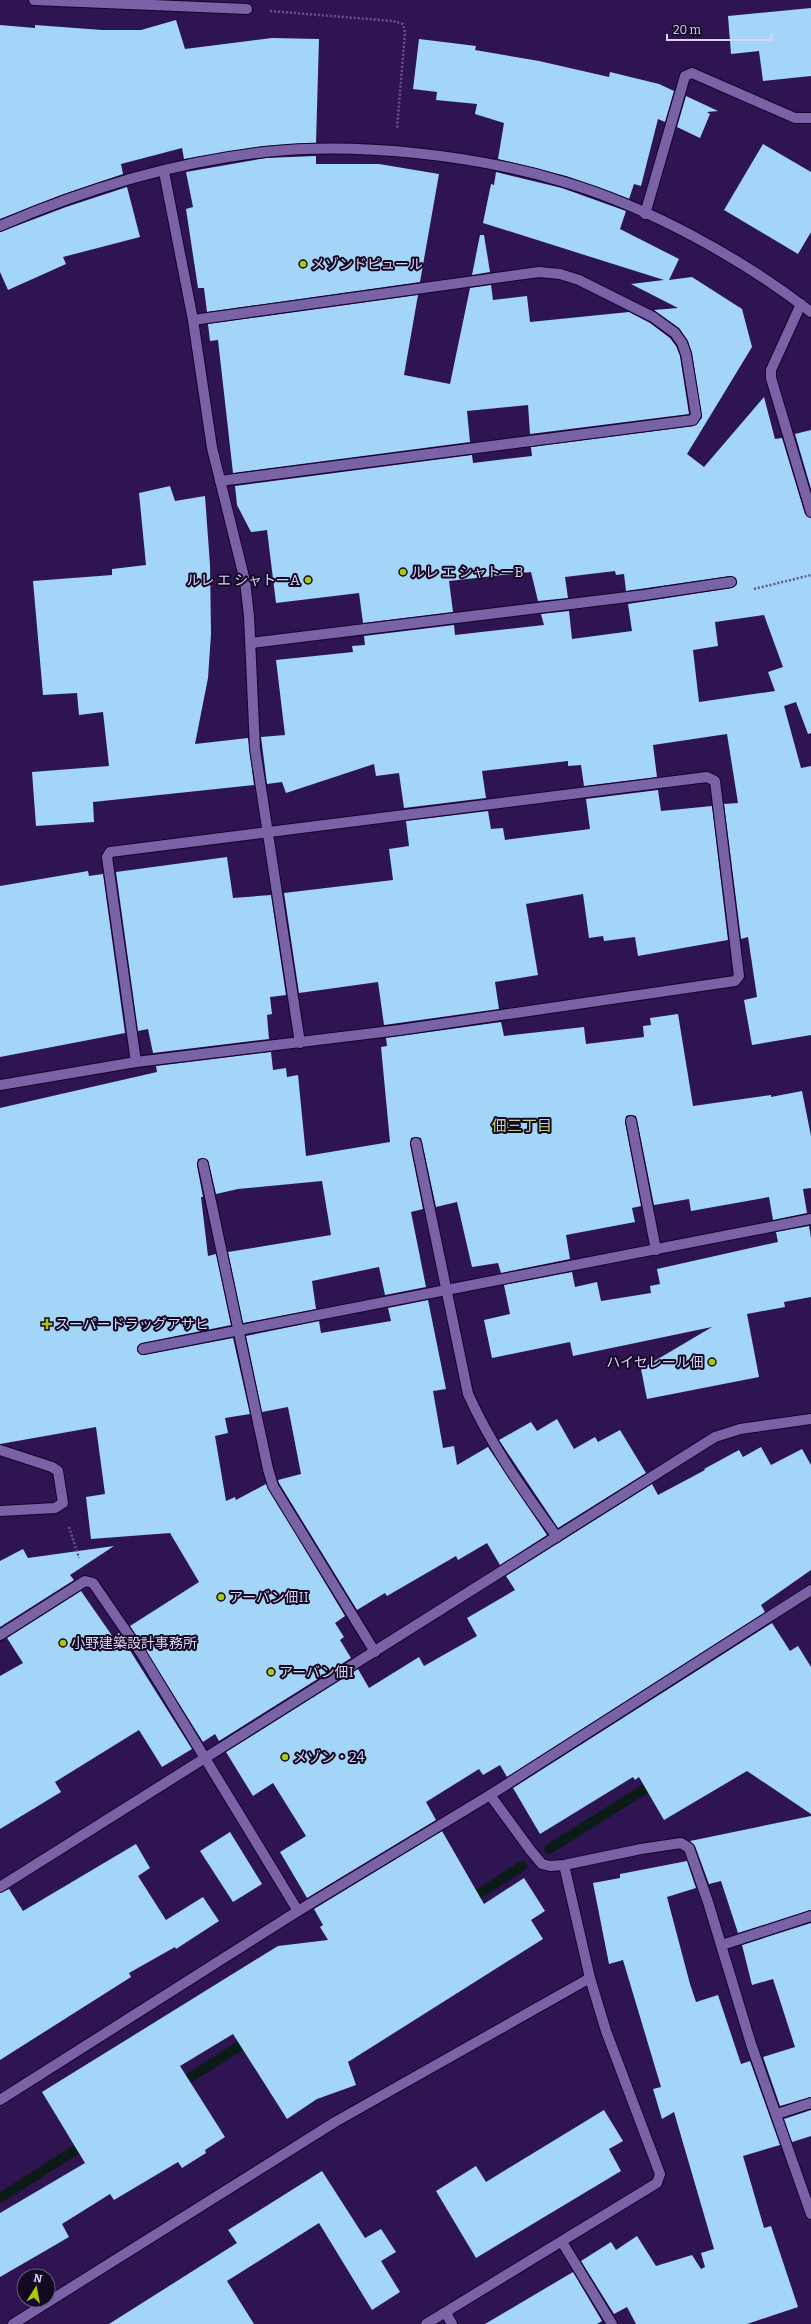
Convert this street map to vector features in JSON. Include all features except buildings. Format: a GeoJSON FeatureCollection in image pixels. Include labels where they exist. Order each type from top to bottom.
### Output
{"type":"FeatureCollection","features":[{"type":"Feature","properties":{"kind":"street"},"geometry":{"type":"LineString","coordinates":[[34,0],[119,2],[247,9]]}},
{"type":"Feature","properties":{"kind":"street"},"geometry":{"type":"LineString","coordinates":[[646,214],[685,76],[692,73],[795,118],[811,118]]}},
{"type":"Feature","properties":{"kind":"street"},"geometry":{"type":"LineString","coordinates":[[0,226],[86,194],[206,162],[268,152],[337,149],[396,152],[479,163],[564,182],[608,197],[646,214],[727,255],[811,312]]}},
{"type":"Feature","properties":{"kind":"street"},"geometry":{"type":"LineString","coordinates":[[164,172],[204,382],[205,411],[220,481],[245,580],[251,643],[254,742],[300,1043]]}},
{"type":"Feature","properties":{"kind":"street"},"geometry":{"type":"LineString","coordinates":[[193,320],[539,272],[560,274],[579,280],[654,317],[675,332],[682,343],[686,354],[696,415],[693,420],[220,481]]}},
{"type":"Feature","properties":{"kind":"street"},"geometry":{"type":"LineString","coordinates":[[801,304],[771,370],[771,378],[811,512]]}},
{"type":"Feature","properties":{"kind":"street"},"geometry":{"type":"LineString","coordinates":[[251,643],[637,596],[731,582]]}},
{"type":"Feature","properties":{"kind":"street"},"geometry":{"type":"LineString","coordinates":[[0,1085],[136,1062],[399,1030],[735,981],[739,976],[715,781],[707,777],[110,852],[107,857],[136,1062]]}},
{"type":"Feature","properties":{"kind":"street"},"geometry":{"type":"LineString","coordinates":[[631,1121],[656,1250]]}},
{"type":"Feature","properties":{"kind":"street"},"geometry":{"type":"LineString","coordinates":[[416,1143],[468,1394],[479,1418],[532,1503],[557,1537]]}},
{"type":"Feature","properties":{"kind":"street"},"geometry":{"type":"LineString","coordinates":[[203,1164],[268,1469],[273,1486],[374,1652]]}},
{"type":"Feature","properties":{"kind":"street"},"geometry":{"type":"LineString","coordinates":[[143,1349],[811,1219]]}},
{"type":"Feature","properties":{"kind":"street"},"geometry":{"type":"LineString","coordinates":[[0,1887],[715,1437],[740,1429],[811,1419]]}},
{"type":"Feature","properties":{"kind":"street"},"geometry":{"type":"LineString","coordinates":[[0,1450],[52,1467],[58,1471],[63,1503],[55,1508],[0,1511]]}},
{"type":"Feature","properties":{"kind":"street"},"geometry":{"type":"LineString","coordinates":[[0,1635],[85,1581],[93,1583],[141,1653],[298,1911]]}},
{"type":"Feature","properties":{"kind":"street"},"geometry":{"type":"LineString","coordinates":[[0,2100],[298,1911],[490,1795],[811,1590]]}},
{"type":"Feature","properties":{"kind":"street"},"geometry":{"type":"LineString","coordinates":[[490,1795],[542,1864],[564,1865],[641,1849],[681,1843],[689,1848],[722,1945],[751,2044],[777,2114],[811,2214]]}},
{"type":"Feature","properties":{"kind":"street"},"geometry":{"type":"LineString","coordinates":[[426,2324],[657,2183],[660,2174],[606,2030],[590,1978],[564,1865]]}},
{"type":"Feature","properties":{"kind":"street"},"geometry":{"type":"LineString","coordinates":[[722,1945],[811,1916]]}},
{"type":"Feature","properties":{"kind":"street"},"geometry":{"type":"LineString","coordinates":[[13,2324],[335,2122],[590,1978]]}},
{"type":"Feature","properties":{"kind":"street"},"geometry":{"type":"LineString","coordinates":[[777,2114],[811,2103]]}},
{"type":"Feature","properties":{"kind":"street"},"geometry":{"type":"LineString","coordinates":[[562,2242],[612,2324]]}},
{"type":"Feature","properties":{"kind":"street"},"geometry":{"type":"LineString","coordinates":[[446,2313],[452,2324]]}},
{"type":"Feature","properties":{"kind":"path"},"geometry":{"type":"LineString","coordinates":[[247,9],[334,14],[393,21],[403,24],[405,32],[396,152]]}},
{"type":"Feature","properties":{"kind":"path"},"geometry":{"type":"LineString","coordinates":[[731,582],[746,589],[760,589],[811,575]]}},
{"type":"Feature","properties":{"kind":"path"},"geometry":{"type":"LineString","coordinates":[[63,1503],[73,1544],[89,1582]]}},
{"type":"Feature","properties":{"kind":"waterway"},"geometry":{"type":"LineString","coordinates":[[549,1849],[656,1782]]}},
{"type":"Feature","properties":{"kind":"waterway"},"geometry":{"type":"LineString","coordinates":[[468,1901],[522,1866]]}},
{"type":"Feature","properties":{"kind":"waterway"},"geometry":{"type":"LineString","coordinates":[[177,2086],[252,2038]]}},
{"type":"Feature","properties":{"kind":"waterway"},"geometry":{"type":"LineString","coordinates":[[0,2198],[88,2142]]}},
{"type":"Feature","properties":{"kind":"place","name":"メゾンドピュール"},"geometry":{"type":"Point","coordinates":[303,264]}},
{"type":"Feature","properties":{"kind":"place","name":"ルレ エ シャトーB"},"geometry":{"type":"Point","coordinates":[403,572]}},
{"type":"Feature","properties":{"kind":"place","name":"ルレ エ シャトーA"},"geometry":{"type":"Point","coordinates":[308,580]}},
{"type":"Feature","properties":{"kind":"place","name":"スーパードラッグアサヒ"},"geometry":{"type":"Point","coordinates":[47,1324]}},
{"type":"Feature","properties":{"kind":"place","name":"ハイセレール佃"},"geometry":{"type":"Point","coordinates":[712,1362]}},
{"type":"Feature","properties":{"kind":"place","name":"アーバン佃II"},"geometry":{"type":"Point","coordinates":[221,1597]}},
{"type":"Feature","properties":{"kind":"place","name":"小野建築設計事務所"},"geometry":{"type":"Point","coordinates":[63,1643]}},
{"type":"Feature","properties":{"kind":"place","name":"アーバン佃I"},"geometry":{"type":"Point","coordinates":[271,1672]}},
{"type":"Feature","properties":{"kind":"place","name":"メゾン・24"},"geometry":{"type":"Point","coordinates":[285,1757]}},
{"type":"Feature","properties":{"kind":"district","name":"佃三丁目"},"geometry":{"type":"Point","coordinates":[522,1126]}}]}
